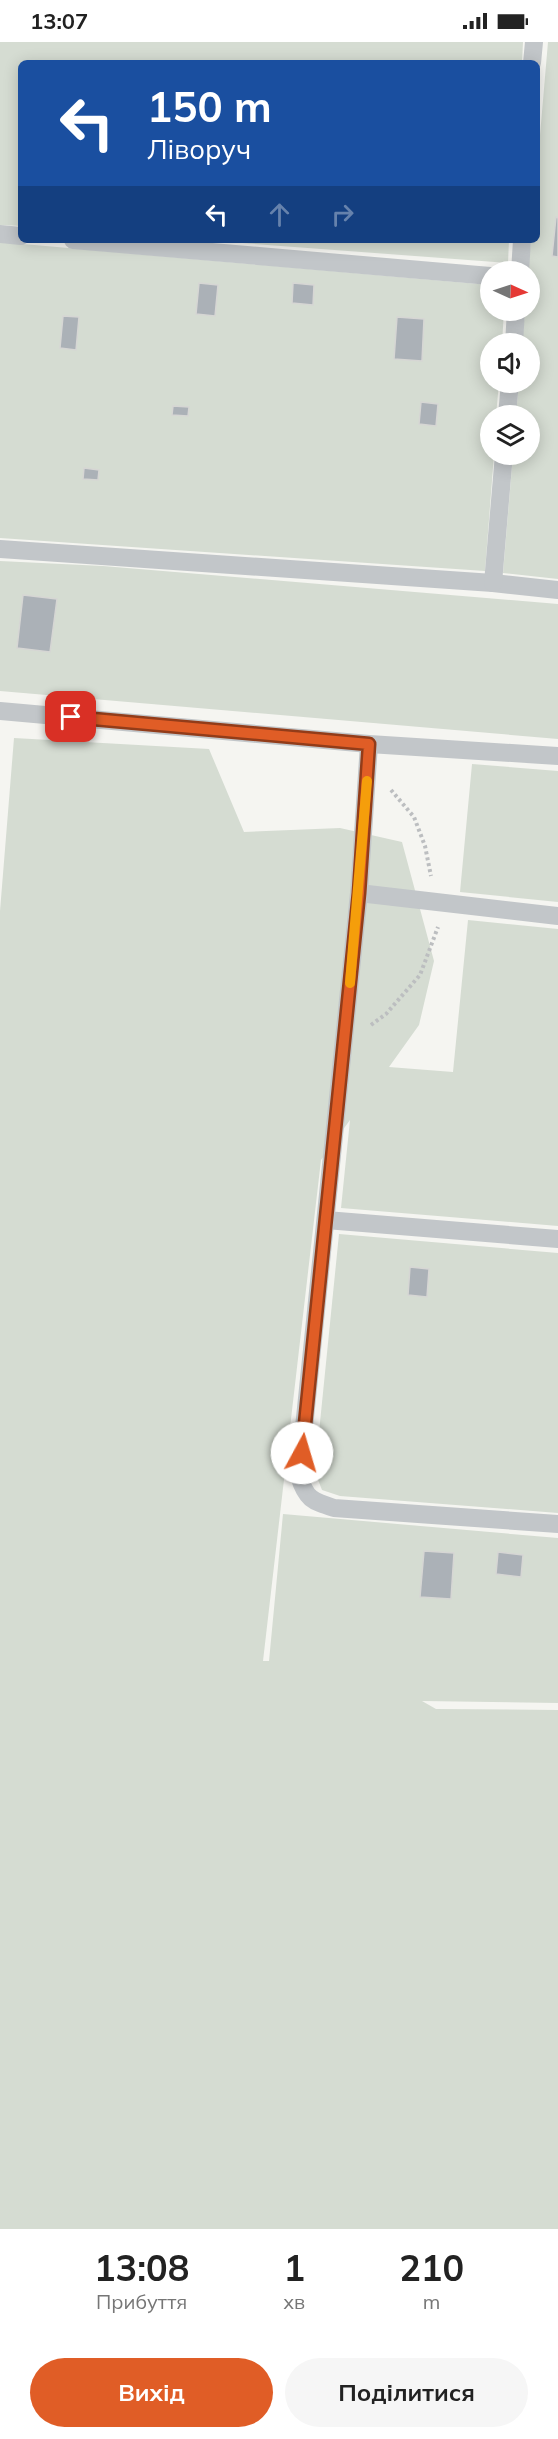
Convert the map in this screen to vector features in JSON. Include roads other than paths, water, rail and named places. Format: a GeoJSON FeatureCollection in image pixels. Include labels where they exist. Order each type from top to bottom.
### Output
{"type":"FeatureCollection","features":[{"type":"Feature","properties":{"kind":"lane"},"geometry":{"type":"LineString","coordinates":[[532,60],[534,42]]}},
{"type":"Feature","properties":{"kind":"lane"},"geometry":{"type":"LineString","coordinates":[[0,234],[18,236]]}},
{"type":"Feature","properties":{"kind":"lane"},"geometry":{"type":"LineString","coordinates":[[108,243],[480,275]]}},
{"type":"Feature","properties":{"kind":"lane"},"geometry":{"type":"LineString","coordinates":[[521,261],[522,243]]}},
{"type":"Feature","properties":{"kind":"lane"},"geometry":{"type":"LineString","coordinates":[[494,583],[503,465]]}},
{"type":"Feature","properties":{"kind":"lane"},"geometry":{"type":"LineString","coordinates":[[0,549],[494,583],[558,591]]}},
{"type":"Feature","properties":{"kind":"lane"},"geometry":{"type":"LineString","coordinates":[[0,711],[369,744],[558,756]]}},
{"type":"Feature","properties":{"kind":"lane"},"geometry":{"type":"LineString","coordinates":[[369,744],[359,893],[300,1476],[304,1493],[316,1502],[334,1508],[558,1524]]}},
{"type":"Feature","properties":{"kind":"lane"},"geometry":{"type":"LineString","coordinates":[[359,893],[558,916]]}},
{"type":"Feature","properties":{"kind":"lane"},"geometry":{"type":"LineString","coordinates":[[326,1220],[558,1239]]}}]}
